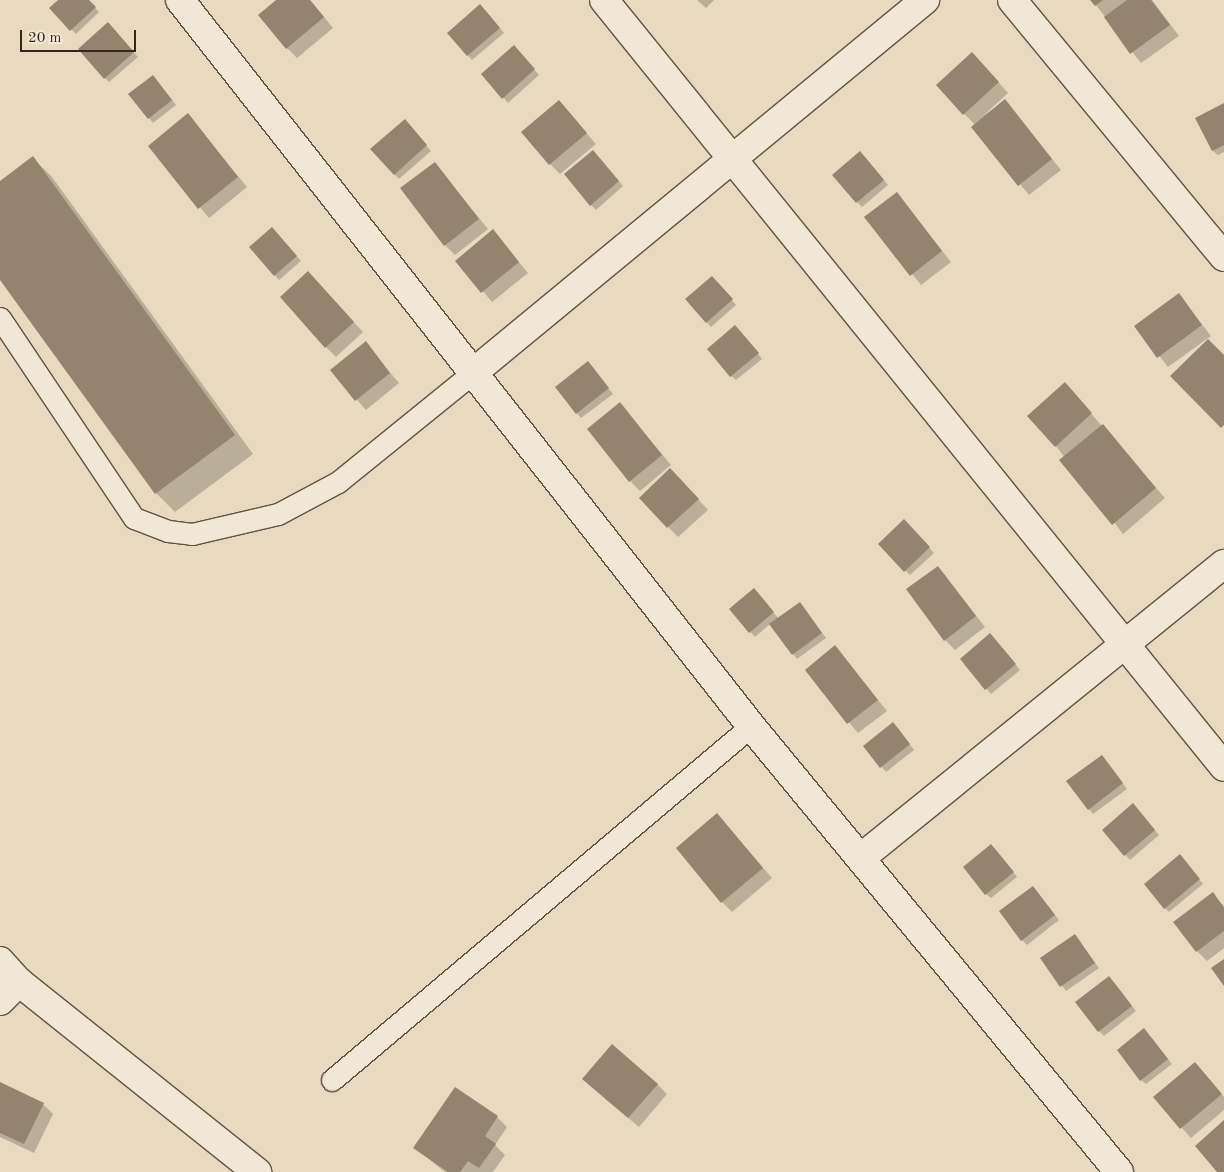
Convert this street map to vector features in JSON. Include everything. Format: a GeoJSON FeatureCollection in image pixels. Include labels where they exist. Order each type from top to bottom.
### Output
{"type":"FeatureCollection","features":[{"type":"Feature","properties":{"kind":"street"},"geometry":{"type":"LineString","coordinates":[[180,0],[751,726],[862,858],[1119,1172]]}},
{"type":"Feature","properties":{"kind":"street"},"geometry":{"type":"LineString","coordinates":[[604,0],[1127,643],[1224,767]]}},
{"type":"Feature","properties":{"kind":"street"},"geometry":{"type":"LineString","coordinates":[[474,372],[925,0]]}},
{"type":"Feature","properties":{"kind":"street"},"geometry":{"type":"LineString","coordinates":[[1012,0],[1224,257]]}},
{"type":"Feature","properties":{"kind":"street"},"geometry":{"type":"LineString","coordinates":[[862,858],[1224,564]]}},
{"type":"Feature","properties":{"kind":"street"},"geometry":{"type":"LineString","coordinates":[[0,961],[19,982],[257,1172]]}},
{"type":"Feature","properties":{"kind":"street"},"geometry":{"type":"LineString","coordinates":[[0,1001],[19,982]]}},
{"type":"Feature","properties":{"kind":"lane"},"geometry":{"type":"LineString","coordinates":[[0,318],[134,518],[168,531],[192,534],[278,514],[338,482],[474,372]]}},
{"type":"Feature","properties":{"kind":"lane"},"geometry":{"type":"LineString","coordinates":[[332,1080],[751,726]]}},
{"type":"Feature","properties":{"kind":"building"},"geometry":{"type":"Polygon","coordinates":[[[58,0],[89,0],[96,7],[70,31],[49,8],[58,0]]]}},
{"type":"Feature","properties":{"kind":"building"},"geometry":{"type":"Polygon","coordinates":[[[276,0],[310,0],[324,17],[286,49],[258,15],[276,0]]]}},
{"type":"Feature","properties":{"kind":"building"},"geometry":{"type":"Polygon","coordinates":[[[1090,0],[1103,0],[1095,6],[1090,0]]]}},
{"type":"Feature","properties":{"kind":"building"},"geometry":{"type":"Polygon","coordinates":[[[1127,0],[1151,0],[1170,25],[1130,54],[1104,17],[1127,0]]]}},
{"type":"Feature","properties":{"kind":"building"},"geometry":{"type":"Polygon","coordinates":[[[480,4],[500,28],[467,56],[447,33],[480,4]]]}},
{"type":"Feature","properties":{"kind":"building"},"geometry":{"type":"Polygon","coordinates":[[[108,22],[134,52],[104,79],[78,49],[108,22]]]}},
{"type":"Feature","properties":{"kind":"building"},"geometry":{"type":"Polygon","coordinates":[[[514,45],[535,69],[502,99],[481,74],[514,45]]]}},
{"type":"Feature","properties":{"kind":"building"},"geometry":{"type":"Polygon","coordinates":[[[972,52],[999,82],[963,115],[936,85],[972,52]]]}},
{"type":"Feature","properties":{"kind":"building"},"geometry":{"type":"Polygon","coordinates":[[[153,75],[172,100],[148,119],[128,94],[153,75]]]}},
{"type":"Feature","properties":{"kind":"building"},"geometry":{"type":"Polygon","coordinates":[[[1005,99],[1052,159],[1018,186],[971,127],[1005,99]]]}},
{"type":"Feature","properties":{"kind":"building"},"geometry":{"type":"Polygon","coordinates":[[[559,100],[587,133],[549,165],[521,132],[559,100]]]}},
{"type":"Feature","properties":{"kind":"building"},"geometry":{"type":"Polygon","coordinates":[[[1224,103],[1224,145],[1212,151],[1195,118],[1224,103]]]}},
{"type":"Feature","properties":{"kind":"building"},"geometry":{"type":"Polygon","coordinates":[[[188,113],[238,177],[198,209],[148,146],[188,113]]]}},
{"type":"Feature","properties":{"kind":"building"},"geometry":{"type":"Polygon","coordinates":[[[405,119],[427,145],[394,175],[370,149],[405,119]]]}},
{"type":"Feature","properties":{"kind":"building"},"geometry":{"type":"Polygon","coordinates":[[[593,150],[619,181],[590,206],[564,174],[593,150]]]}},
{"type":"Feature","properties":{"kind":"building"},"geometry":{"type":"Polygon","coordinates":[[[860,151],[884,180],[856,203],[832,175],[860,151]]]}},
{"type":"Feature","properties":{"kind":"building"},"geometry":{"type":"Polygon","coordinates":[[[33,156],[235,435],[155,494],[0,280],[0,181],[33,156]]]}},
{"type":"Feature","properties":{"kind":"building"},"geometry":{"type":"Polygon","coordinates":[[[435,162],[479,219],[444,246],[400,188],[435,162]]]}},
{"type":"Feature","properties":{"kind":"building"},"geometry":{"type":"Polygon","coordinates":[[[897,192],[942,251],[910,276],[864,217],[897,192]]]}},
{"type":"Feature","properties":{"kind":"building"},"geometry":{"type":"Polygon","coordinates":[[[272,227],[297,256],[274,276],[249,247],[272,227]]]}},
{"type":"Feature","properties":{"kind":"building"},"geometry":{"type":"Polygon","coordinates":[[[493,229],[519,262],[481,293],[455,261],[493,229]]]}},
{"type":"Feature","properties":{"kind":"building"},"geometry":{"type":"Polygon","coordinates":[[[308,271],[354,322],[325,348],[280,297],[308,271]]]}},
{"type":"Feature","properties":{"kind":"building"},"geometry":{"type":"Polygon","coordinates":[[[712,276],[733,299],[706,323],[685,299],[712,276]]]}},
{"type":"Feature","properties":{"kind":"building"},"geometry":{"type":"Polygon","coordinates":[[[1179,293],[1202,325],[1157,358],[1134,326],[1179,293]]]}},
{"type":"Feature","properties":{"kind":"building"},"geometry":{"type":"Polygon","coordinates":[[[735,325],[759,353],[730,377],[707,349],[735,325]]]}},
{"type":"Feature","properties":{"kind":"building"},"geometry":{"type":"Polygon","coordinates":[[[1208,339],[1224,355],[1224,425],[1221,428],[1170,376],[1208,339]]]}},
{"type":"Feature","properties":{"kind":"building"},"geometry":{"type":"Polygon","coordinates":[[[366,341],[390,373],[355,401],[330,370],[366,341]]]}},
{"type":"Feature","properties":{"kind":"building"},"geometry":{"type":"Polygon","coordinates":[[[588,361],[609,388],[576,414],[555,387],[588,361]]]}},
{"type":"Feature","properties":{"kind":"building"},"geometry":{"type":"Polygon","coordinates":[[[1065,382],[1092,413],[1055,447],[1027,416],[1065,382]]]}},
{"type":"Feature","properties":{"kind":"building"},"geometry":{"type":"Polygon","coordinates":[[[620,402],[662,455],[629,482],[587,429],[620,402]]]}},
{"type":"Feature","properties":{"kind":"building"},"geometry":{"type":"Polygon","coordinates":[[[1103,424],[1156,488],[1112,525],[1059,460],[1103,424]]]}},
{"type":"Feature","properties":{"kind":"building"},"geometry":{"type":"Polygon","coordinates":[[[670,468],[699,499],[667,528],[639,498],[670,468]]]}},
{"type":"Feature","properties":{"kind":"building"},"geometry":{"type":"Polygon","coordinates":[[[904,519],[930,547],[904,572],[878,544],[904,519]]]}},
{"type":"Feature","properties":{"kind":"building"},"geometry":{"type":"Polygon","coordinates":[[[938,566],[976,616],[944,641],[906,589],[938,566]]]}},
{"type":"Feature","properties":{"kind":"building"},"geometry":{"type":"Polygon","coordinates":[[[754,588],[774,612],[749,633],[729,609],[754,588]]]}},
{"type":"Feature","properties":{"kind":"building"},"geometry":{"type":"Polygon","coordinates":[[[800,602],[822,633],[792,655],[769,624],[800,602]]]}},
{"type":"Feature","properties":{"kind":"building"},"geometry":{"type":"Polygon","coordinates":[[[990,633],[1016,664],[985,690],[960,659],[990,633]]]}},
{"type":"Feature","properties":{"kind":"building"},"geometry":{"type":"Polygon","coordinates":[[[835,645],[878,700],[847,724],[805,670],[835,645]]]}},
{"type":"Feature","properties":{"kind":"building"},"geometry":{"type":"Polygon","coordinates":[[[893,722],[910,744],[880,768],[863,746],[893,722]]]}},
{"type":"Feature","properties":{"kind":"building"},"geometry":{"type":"Polygon","coordinates":[[[1102,755],[1123,783],[1088,810],[1066,781],[1102,755]]]}},
{"type":"Feature","properties":{"kind":"building"},"geometry":{"type":"Polygon","coordinates":[[[1133,803],[1155,830],[1124,856],[1102,830],[1133,803]]]}},
{"type":"Feature","properties":{"kind":"building"},"geometry":{"type":"Polygon","coordinates":[[[717,813],[763,868],[721,903],[676,848],[717,813]]]}},
{"type":"Feature","properties":{"kind":"building"},"geometry":{"type":"Polygon","coordinates":[[[991,844],[1014,872],[985,895],[963,867],[991,844]]]}},
{"type":"Feature","properties":{"kind":"building"},"geometry":{"type":"Polygon","coordinates":[[[1180,854],[1200,879],[1164,909],[1144,884],[1180,854]]]}},
{"type":"Feature","properties":{"kind":"building"},"geometry":{"type":"Polygon","coordinates":[[[1033,886],[1055,915],[1021,941],[999,911],[1033,886]]]}},
{"type":"Feature","properties":{"kind":"building"},"geometry":{"type":"Polygon","coordinates":[[[1213,892],[1224,908],[1224,931],[1196,952],[1173,922],[1213,892]]]}},
{"type":"Feature","properties":{"kind":"building"},"geometry":{"type":"Polygon","coordinates":[[[1075,934],[1095,963],[1060,987],[1040,958],[1075,934]]]}},
{"type":"Feature","properties":{"kind":"building"},"geometry":{"type":"Polygon","coordinates":[[[1224,959],[1224,986],[1211,968],[1224,959]]]}},
{"type":"Feature","properties":{"kind":"building"},"geometry":{"type":"Polygon","coordinates":[[[1109,976],[1132,1006],[1098,1032],[1075,1002],[1109,976]]]}},
{"type":"Feature","properties":{"kind":"building"},"geometry":{"type":"Polygon","coordinates":[[[1144,1028],[1168,1059],[1140,1081],[1117,1050],[1144,1028]]]}},
{"type":"Feature","properties":{"kind":"building"},"geometry":{"type":"Polygon","coordinates":[[[612,1044],[658,1084],[628,1118],[582,1079],[612,1044]]]}},
{"type":"Feature","properties":{"kind":"building"},"geometry":{"type":"Polygon","coordinates":[[[1195,1062],[1222,1094],[1180,1129],[1153,1097],[1195,1062]]]}},
{"type":"Feature","properties":{"kind":"building"},"geometry":{"type":"Polygon","coordinates":[[[0,1082],[44,1103],[24,1144],[0,1133],[0,1082]]]}},
{"type":"Feature","properties":{"kind":"building"},"geometry":{"type":"Polygon","coordinates":[[[455,1087],[498,1116],[485,1136],[496,1144],[479,1168],[468,1161],[460,1172],[448,1172],[413,1148],[455,1087]]]}},
{"type":"Feature","properties":{"kind":"building"},"geometry":{"type":"Polygon","coordinates":[[[1224,1120],[1224,1172],[1217,1172],[1195,1146],[1224,1120]]]}}]}
